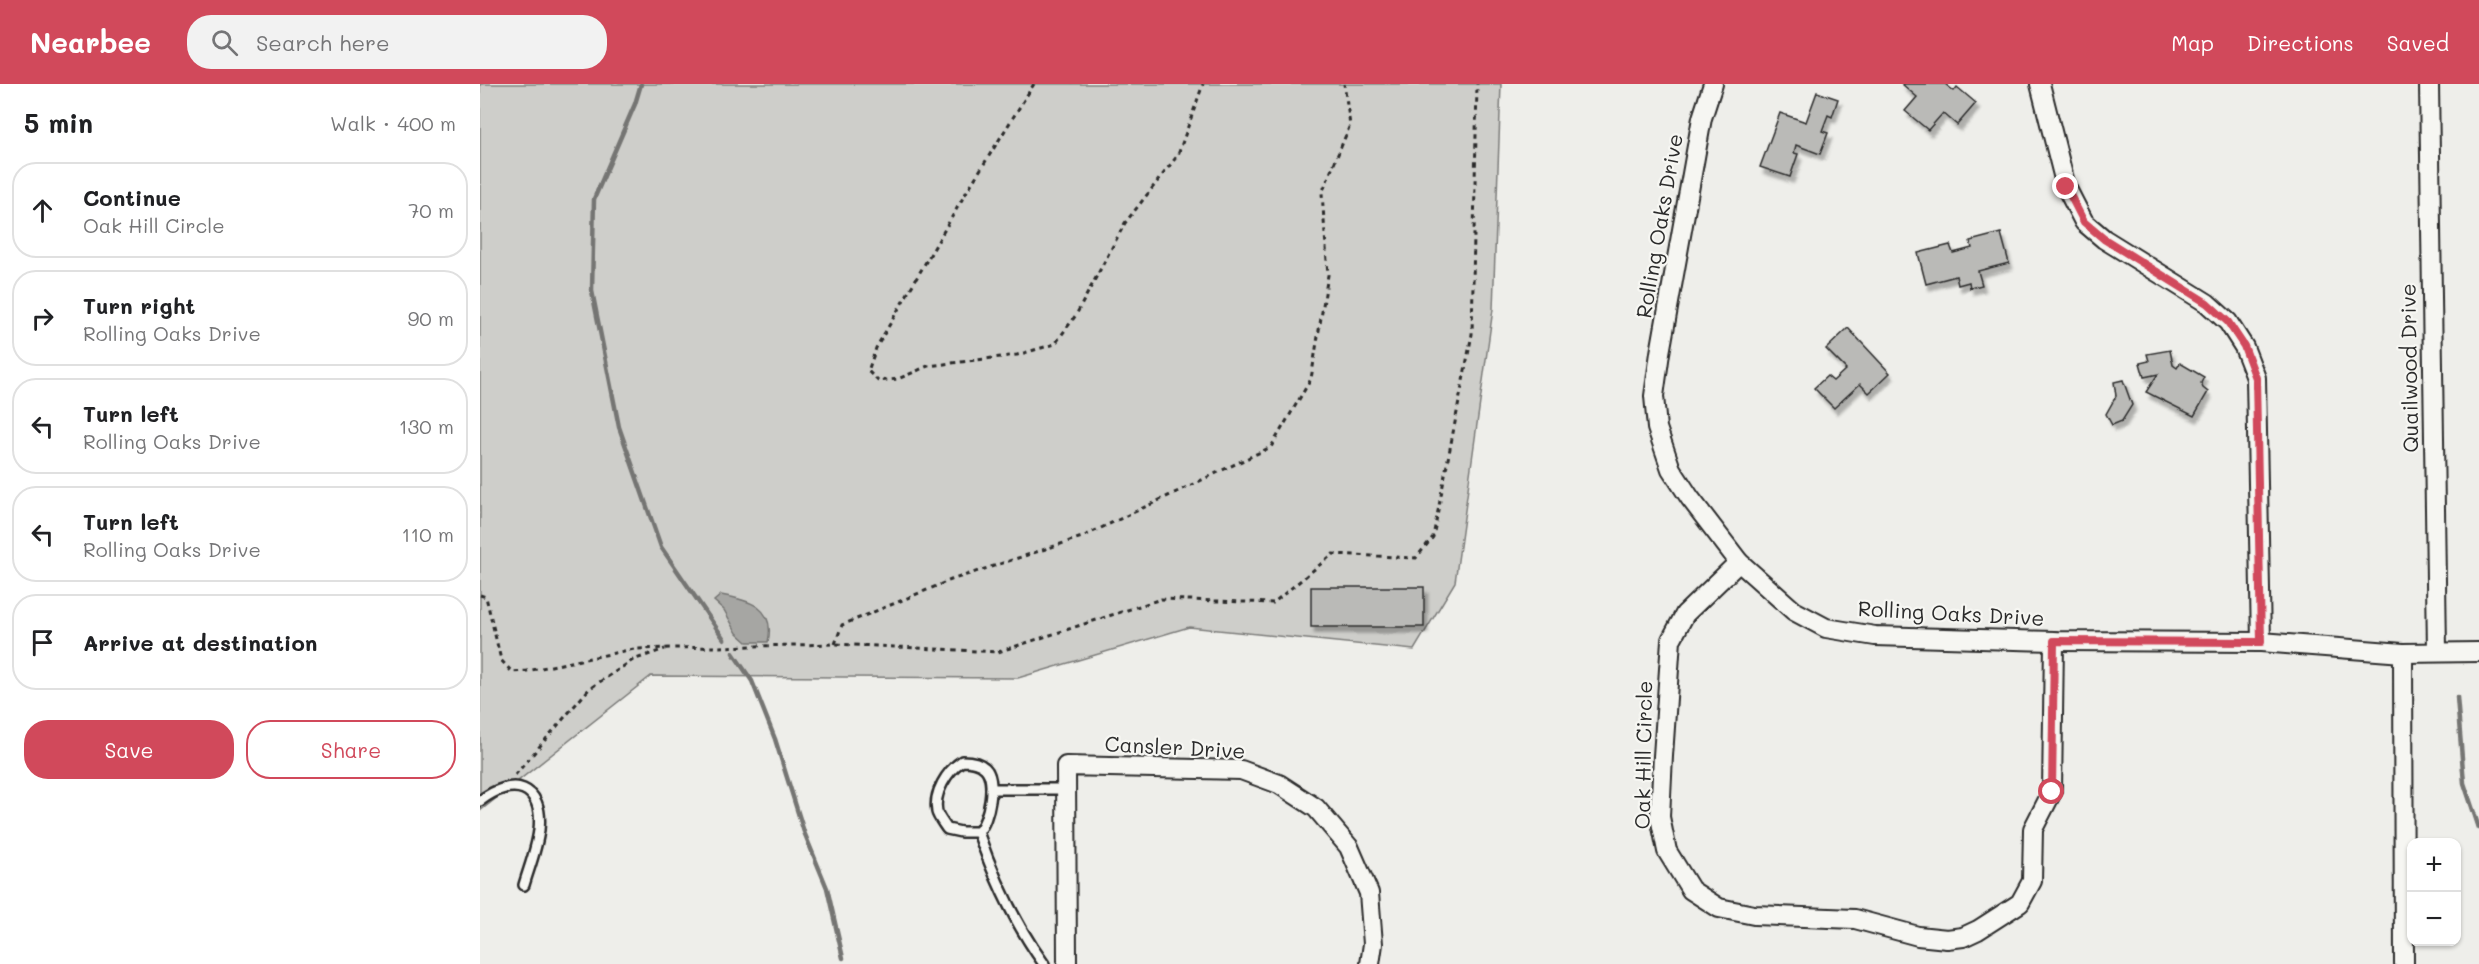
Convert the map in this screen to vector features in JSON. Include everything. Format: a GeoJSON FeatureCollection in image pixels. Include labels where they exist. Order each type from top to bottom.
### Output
{"type":"FeatureCollection","features":[{"type":"Feature","properties":{"kind":"street","name":"Rolling Oaks Drive"},"geometry":{"type":"LineString","coordinates":[[1713,84],[1696,147],[1654,396],[1657,428],[1671,469],[1680,484],[1738,562],[1794,611],[1826,628],[1875,636],[2054,641],[2261,642],[2403,653],[2479,652]]}},
{"type":"Feature","properties":{"kind":"street"},"geometry":{"type":"LineString","coordinates":[[2040,84],[2066,187],[2084,222],[2104,239],[2207,303],[2228,322],[2244,346],[2256,378],[2261,642]]}},
{"type":"Feature","properties":{"kind":"street","name":"Quailwood Drive"},"geometry":{"type":"LineString","coordinates":[[2429,84],[2437,651]]}},
{"type":"Feature","properties":{"kind":"street","name":"Oak Hill Circle"},"geometry":{"type":"LineString","coordinates":[[1738,562],[1684,614],[1671,640],[1663,756],[1660,818],[1666,851],[1691,890],[1719,908],[1754,915],[1855,919],[1918,936],[1947,939],[1963,937],[1978,930],[2020,903],[2032,881],[2033,829],[2052,792],[2054,641]]}},
{"type":"Feature","properties":{"kind":"street"},"geometry":{"type":"LineString","coordinates":[[2403,653],[2404,964]]}},
{"type":"Feature","properties":{"kind":"street","name":"Cansler Drive"},"geometry":{"type":"LineString","coordinates":[[1066,789],[1066,766],[1241,770],[1279,784],[1316,808],[1349,847],[1369,893],[1373,944],[1370,964]]}},
{"type":"Feature","properties":{"kind":"street"},"geometry":{"type":"LineString","coordinates":[[1066,789],[1067,964]]}},
{"type":"Feature","properties":{"kind":"lane"},"geometry":{"type":"LineString","coordinates":[[962,761],[971,761],[984,767],[990,775],[988,816],[984,826],[978,832],[947,829],[937,813],[937,799],[943,781],[953,767],[962,761]]}},
{"type":"Feature","properties":{"kind":"lane"},"geometry":{"type":"LineString","coordinates":[[480,801],[500,789],[517,786],[526,790],[535,801],[539,830],[524,885]]}},
{"type":"Feature","properties":{"kind":"lane"},"geometry":{"type":"LineString","coordinates":[[991,789],[1066,789]]}},
{"type":"Feature","properties":{"kind":"lane"},"geometry":{"type":"LineString","coordinates":[[978,832],[1010,907],[1044,964]]}},
{"type":"Feature","properties":{"kind":"path"},"geometry":{"type":"LineString","coordinates":[[1034,84],[967,192],[876,348],[868,370],[878,381],[898,379],[928,366],[1017,355],[1055,344],[1076,315],[1125,223],[1178,155],[1203,84]]}},
{"type":"Feature","properties":{"kind":"path"},"geometry":{"type":"LineString","coordinates":[[835,644],[842,625],[951,580],[1082,537],[1270,447],[1311,379],[1328,275],[1322,194],[1350,125],[1344,84]]}},
{"type":"Feature","properties":{"kind":"path"},"geometry":{"type":"LineString","coordinates":[[480,595],[486,597],[501,660],[512,672],[634,649],[835,644],[998,652],[1161,599],[1273,603],[1333,554],[1416,558],[1434,537],[1472,334],[1477,84]]}},
{"type":"Feature","properties":{"kind":"path"},"geometry":{"type":"LineString","coordinates":[[509,782],[589,689],[633,660],[670,648]]}},
{"type":"Feature","properties":{"kind":"shaded area"},"geometry":{"type":"Polygon","coordinates":[[[480,84],[1501,84],[1493,309],[1455,582],[1414,650],[1189,627],[1018,678],[651,676],[480,811],[480,84]]]}},
{"type":"Feature","properties":{"kind":"shaded area"},"geometry":{"type":"Polygon","coordinates":[[[721,595],[750,603],[764,613],[768,621],[768,642],[747,642],[737,633],[724,610],[714,601],[721,595]]]}},
{"type":"Feature","properties":{"kind":"building"},"geometry":{"type":"Polygon","coordinates":[[[1902,84],[1945,84],[1954,91],[1957,87],[1976,103],[1957,125],[1943,113],[1928,130],[1905,111],[1917,97],[1902,84]]]}},
{"type":"Feature","properties":{"kind":"building"},"geometry":{"type":"Polygon","coordinates":[[[1817,92],[1838,99],[1832,117],[1828,115],[1822,131],[1828,133],[1820,154],[1796,145],[1794,153],[1798,154],[1790,177],[1760,167],[1780,113],[1806,122],[1817,92]]]}},
{"type":"Feature","properties":{"kind":"building"},"geometry":{"type":"Polygon","coordinates":[[[2001,233],[2009,263],[1978,271],[1982,285],[1970,288],[1969,282],[1958,285],[1956,276],[1926,284],[1918,253],[1950,245],[1953,253],[1972,248],[1970,241],[2001,233]]]}},
{"type":"Feature","properties":{"kind":"building"},"geometry":{"type":"Polygon","coordinates":[[[1848,328],[1890,373],[1869,393],[1860,384],[1834,408],[1814,388],[1827,376],[1833,381],[1846,369],[1826,349],[1848,328]]]}},
{"type":"Feature","properties":{"kind":"building"},"geometry":{"type":"Polygon","coordinates":[[[2170,350],[2173,365],[2177,368],[2180,363],[2204,377],[2201,383],[2208,392],[2194,416],[2146,392],[2158,374],[2144,377],[2140,363],[2149,361],[2147,354],[2170,350]]]}},
{"type":"Feature","properties":{"kind":"building"},"geometry":{"type":"Polygon","coordinates":[[[2123,380],[2132,405],[2122,421],[2112,425],[2106,414],[2116,396],[2114,382],[2123,380]]]}},
{"type":"Feature","properties":{"kind":"building"},"geometry":{"type":"Polygon","coordinates":[[[1311,587],[1424,587],[1424,627],[1311,627],[1311,587]]]}},
{"type":"Feature","properties":{"kind":"waterway"},"geometry":{"type":"LineString","coordinates":[[641,84],[635,104],[594,199],[592,291],[619,427],[661,547],[724,639]]}},
{"type":"Feature","properties":{"kind":"waterway"},"geometry":{"type":"LineString","coordinates":[[733,653],[752,681],[775,739],[804,832],[827,888],[843,958]]}},
{"type":"Feature","properties":{"kind":"waterway"},"geometry":{"type":"LineString","coordinates":[[2457,697],[2464,783],[2479,828]]}},
{"type":"Feature","properties":{"kind":"route"},"geometry":{"type":"LineString","coordinates":[[2052,792],[2054,641],[2261,642],[2256,378],[2244,346],[2228,322],[2207,303],[2104,239],[2084,222],[2066,187]]}}]}
